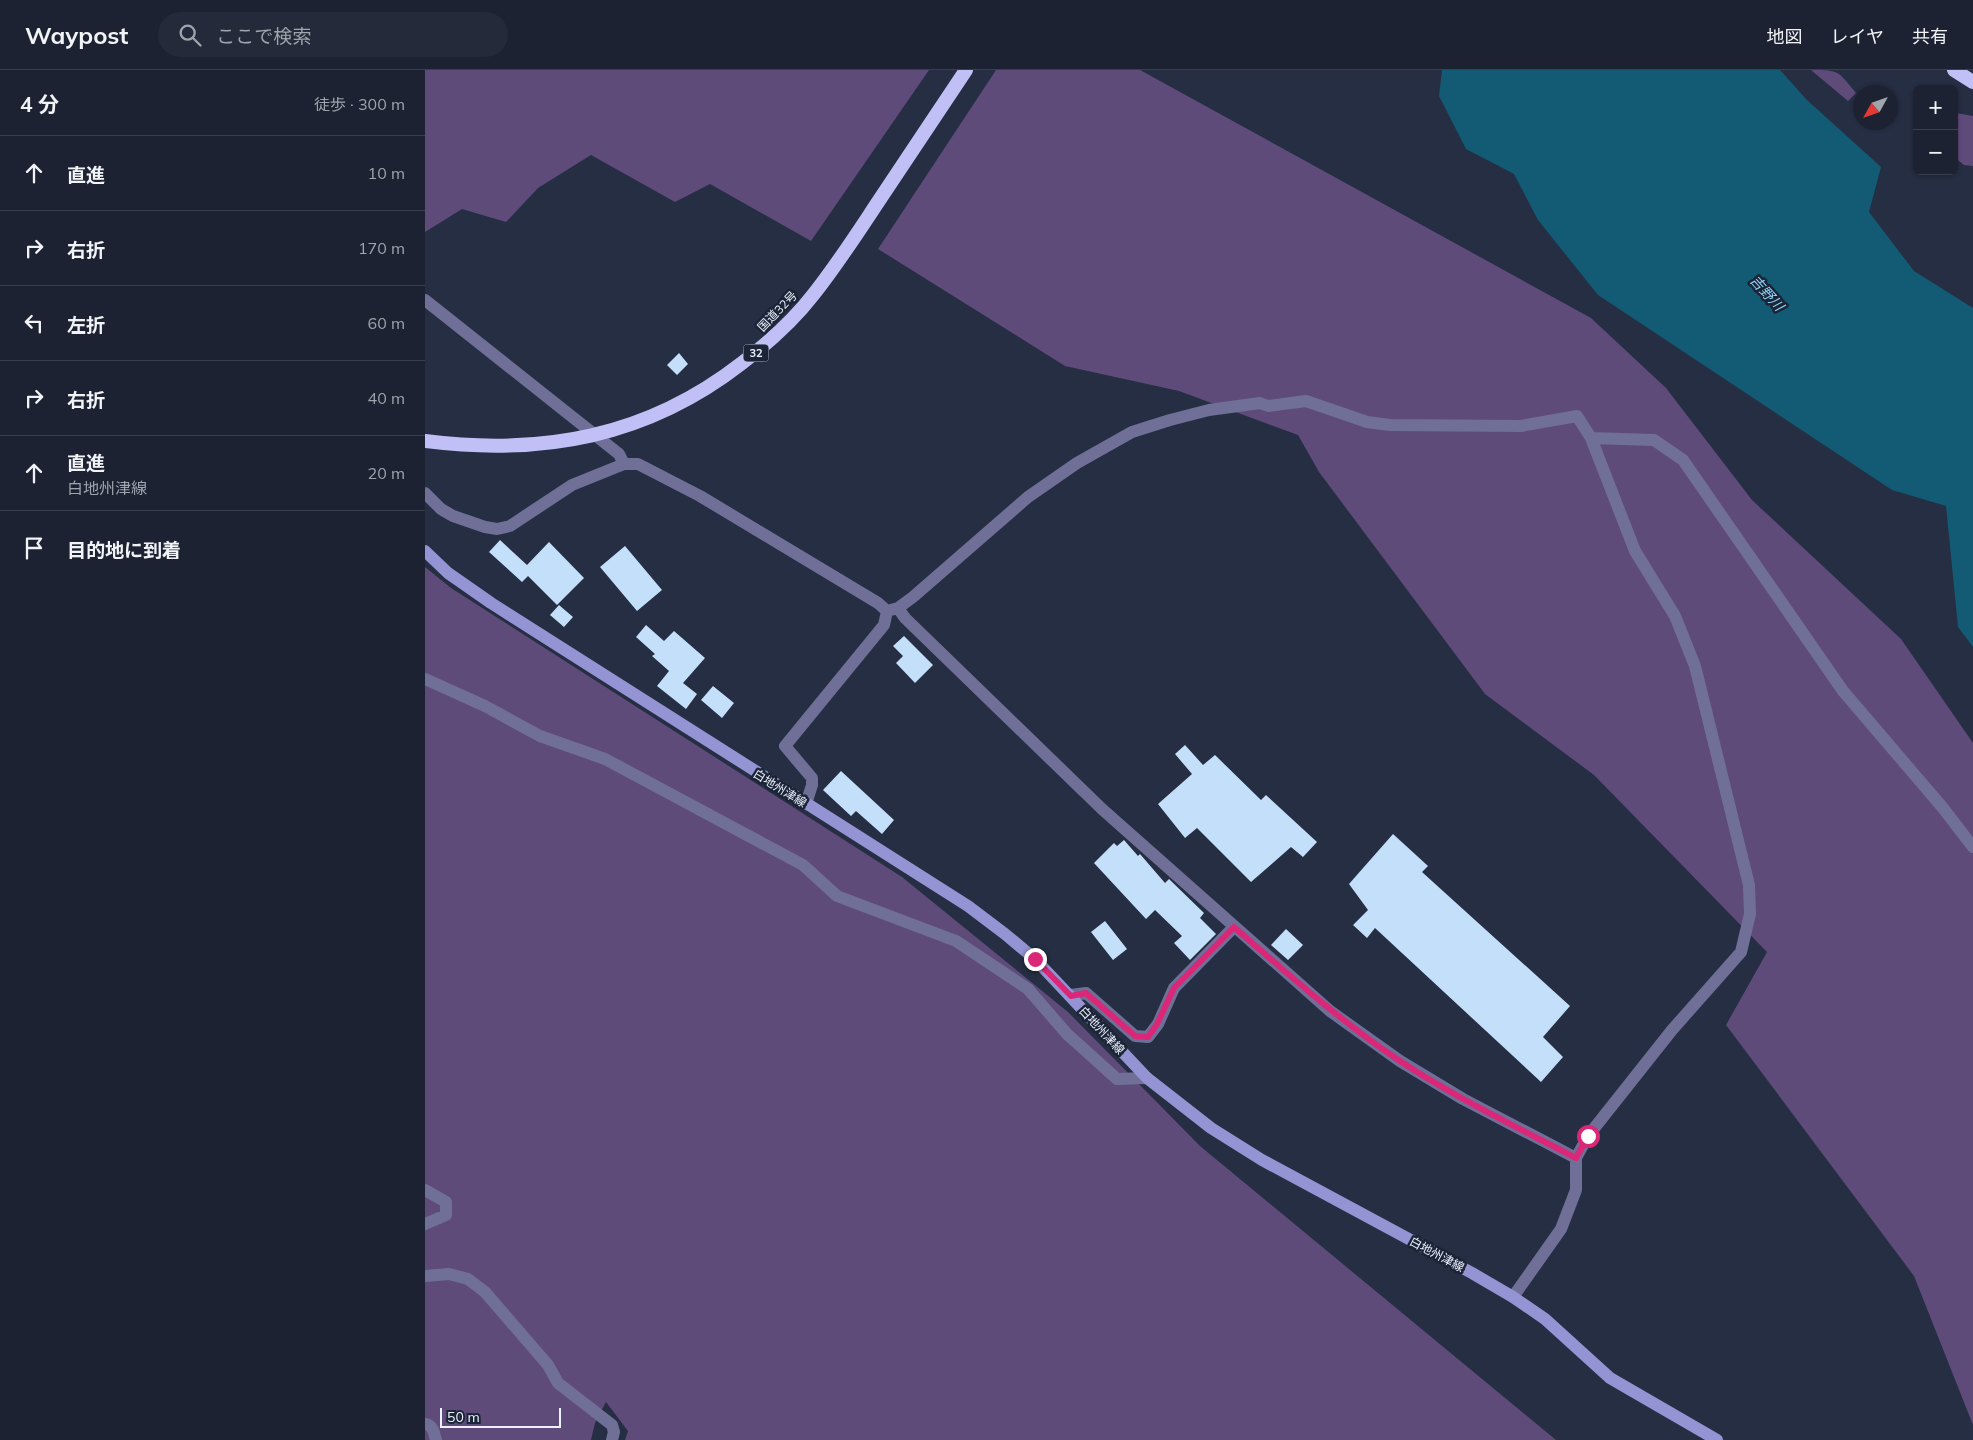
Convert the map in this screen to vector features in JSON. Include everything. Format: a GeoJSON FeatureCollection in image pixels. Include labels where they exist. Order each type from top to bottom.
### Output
{"type":"FeatureCollection","features":[{"type":"Feature","properties":{"kind":"highway","name":"国道32号"},"geometry":{"type":"LineString","coordinates":[[425,441],[484,447],[561,442],[598,434],[629,426],[663,412],[699,393],[731,372],[765,344],[812,296],[844,253],[966,70]]}},
{"type":"Feature","properties":{"kind":"highway"},"geometry":{"type":"LineString","coordinates":[[1954,70],[1973,82]]}},
{"type":"Feature","properties":{"kind":"main road","name":"白地州津線"},"geometry":{"type":"LineString","coordinates":[[425,551],[449,573],[491,603],[968,906],[1035,959],[1147,1078],[1211,1128],[1262,1160],[1472,1272],[1513,1297],[1545,1319],[1610,1378],[1717,1440]]}},
{"type":"Feature","properties":{"kind":"street"},"geometry":{"type":"LineString","coordinates":[[425,300],[619,454],[624,464]]}},
{"type":"Feature","properties":{"kind":"street"},"geometry":{"type":"LineString","coordinates":[[806,804],[812,785],[812,778],[785,746],[884,625],[893,609],[913,597],[1028,497],[1077,463],[1132,432],[1209,410],[1260,403],[1268,406],[1306,401],[1367,422],[1390,426],[1521,426],[1577,416],[1591,438],[1635,551],[1675,616],[1695,666],[1749,885],[1750,914],[1741,952],[1672,1030],[1588,1136],[1576,1158],[1576,1190],[1561,1229],[1513,1297]]}},
{"type":"Feature","properties":{"kind":"street"},"geometry":{"type":"LineString","coordinates":[[1591,438],[1654,440],[1683,460],[1843,691],[1943,808],[1973,847]]}},
{"type":"Feature","properties":{"kind":"street"},"geometry":{"type":"LineString","coordinates":[[425,492],[441,509],[453,516],[497,529],[510,526],[572,485],[624,464],[638,464],[700,496],[878,603],[893,609],[905,618],[1102,809],[1330,1010],[1400,1061],[1463,1099],[1576,1158]]}},
{"type":"Feature","properties":{"kind":"street"},"geometry":{"type":"LineString","coordinates":[[425,679],[485,706],[540,736],[605,759],[803,865],[837,896],[956,941],[1028,989],[1067,1034],[1117,1079],[1147,1078]]}},
{"type":"Feature","properties":{"kind":"street"},"geometry":{"type":"LineString","coordinates":[[1071,996],[1086,993],[1135,1036],[1148,1037],[1157,1024],[1174,988],[1234,927]]}},
{"type":"Feature","properties":{"kind":"street"},"geometry":{"type":"LineString","coordinates":[[425,1190],[446,1202],[446,1215],[425,1224]]}},
{"type":"Feature","properties":{"kind":"street"},"geometry":{"type":"LineString","coordinates":[[425,1276],[449,1274],[468,1279],[485,1292],[548,1365],[557,1383],[612,1425],[614,1432],[611,1440]]}},
{"type":"Feature","properties":{"kind":"street"},"geometry":{"type":"LineString","coordinates":[[425,1424],[434,1431],[436,1440]]}},
{"type":"Feature","properties":{"kind":"shaded area"},"geometry":{"type":"Polygon","coordinates":[[[425,70],[929,70],[811,241],[710,184],[675,202],[591,155],[538,188],[506,222],[462,209],[425,232],[425,70]]]}},
{"type":"Feature","properties":{"kind":"shaded area"},"geometry":{"type":"Polygon","coordinates":[[[996,70],[1140,70],[1591,318],[1666,388],[1752,500],[1901,639],[1973,743],[1973,1425],[1914,1276],[1726,1025],[1767,952],[1594,775],[1485,694],[1319,472],[1298,435],[1179,391],[1065,366],[878,249],[996,70]]]}},
{"type":"Feature","properties":{"kind":"shaded area"},"geometry":{"type":"Polygon","coordinates":[[[1811,70],[1828,70],[1838,73],[1853,89],[1853,96],[1848,101],[1811,70]]]}},
{"type":"Feature","properties":{"kind":"shaded area"},"geometry":{"type":"Polygon","coordinates":[[[1958,113],[1973,116],[1973,166],[1964,165],[1958,160],[1958,113]]]}},
{"type":"Feature","properties":{"kind":"shaded area"},"geometry":{"type":"Polygon","coordinates":[[[425,567],[451,588],[902,877],[1068,1012],[1200,1146],[1556,1440],[625,1440],[628,1431],[606,1402],[595,1423],[591,1440],[425,1440],[425,567]]]}},
{"type":"Feature","properties":{"kind":"water","name":"吉野川"},"geometry":{"type":"Polygon","coordinates":[[[1442,70],[1780,70],[1807,100],[1881,167],[1869,212],[1914,271],[1973,308],[1973,647],[1958,627],[1946,506],[1892,490],[1598,295],[1538,220],[1514,174],[1466,149],[1439,96],[1442,70]]]}},
{"type":"Feature","properties":{"kind":"building"},"geometry":{"type":"Polygon","coordinates":[[[679,353],[688,364],[677,375],[667,365],[679,353]]]}},
{"type":"Feature","properties":{"kind":"building"},"geometry":{"type":"Polygon","coordinates":[[[500,540],[527,565],[549,542],[584,578],[557,605],[528,576],[522,582],[489,552],[500,540]]]}},
{"type":"Feature","properties":{"kind":"building"},"geometry":{"type":"Polygon","coordinates":[[[625,546],[662,590],[637,611],[600,567],[625,546]]]}},
{"type":"Feature","properties":{"kind":"building"},"geometry":{"type":"Polygon","coordinates":[[[559,605],[573,617],[564,627],[550,615],[559,605]]]}},
{"type":"Feature","properties":{"kind":"building"},"geometry":{"type":"Polygon","coordinates":[[[646,625],[664,641],[674,631],[705,658],[683,683],[697,694],[686,709],[657,686],[669,671],[652,656],[655,654],[636,637],[646,625]]]}},
{"type":"Feature","properties":{"kind":"building"},"geometry":{"type":"Polygon","coordinates":[[[904,636],[933,665],[915,683],[896,663],[903,656],[893,646],[904,636]]]}},
{"type":"Feature","properties":{"kind":"building"},"geometry":{"type":"Polygon","coordinates":[[[713,686],[734,703],[722,718],[701,700],[713,686]]]}},
{"type":"Feature","properties":{"kind":"building"},"geometry":{"type":"Polygon","coordinates":[[[1185,745],[1203,765],[1215,755],[1261,800],[1266,795],[1317,842],[1303,857],[1291,847],[1251,882],[1197,828],[1185,838],[1158,804],[1192,774],[1175,754],[1185,745]]]}},
{"type":"Feature","properties":{"kind":"building"},"geometry":{"type":"Polygon","coordinates":[[[841,771],[894,820],[882,834],[856,811],[851,816],[823,790],[841,771]]]}},
{"type":"Feature","properties":{"kind":"building"},"geometry":{"type":"Polygon","coordinates":[[[1393,834],[1428,866],[1422,872],[1570,1006],[1543,1037],[1563,1057],[1541,1082],[1375,928],[1367,938],[1353,925],[1368,910],[1349,884],[1393,834]]]}},
{"type":"Feature","properties":{"kind":"building"},"geometry":{"type":"Polygon","coordinates":[[[1124,840],[1138,856],[1140,854],[1165,883],[1169,879],[1204,913],[1200,918],[1216,934],[1190,960],[1174,943],[1182,936],[1155,910],[1146,919],[1094,863],[1114,843],[1117,846],[1124,840]]]}},
{"type":"Feature","properties":{"kind":"building"},"geometry":{"type":"Polygon","coordinates":[[[1105,921],[1127,949],[1113,960],[1091,932],[1105,921]]]}},
{"type":"Feature","properties":{"kind":"building"},"geometry":{"type":"Polygon","coordinates":[[[1286,929],[1303,945],[1288,960],[1271,945],[1286,929]]]}},
{"type":"Feature","properties":{"kind":"route"},"geometry":{"type":"LineString","coordinates":[[1035,959],[1071,996],[1086,993],[1135,1036],[1148,1037],[1157,1024],[1174,988],[1234,927],[1330,1010],[1400,1061],[1463,1099],[1576,1158],[1588,1136]]}}]}
